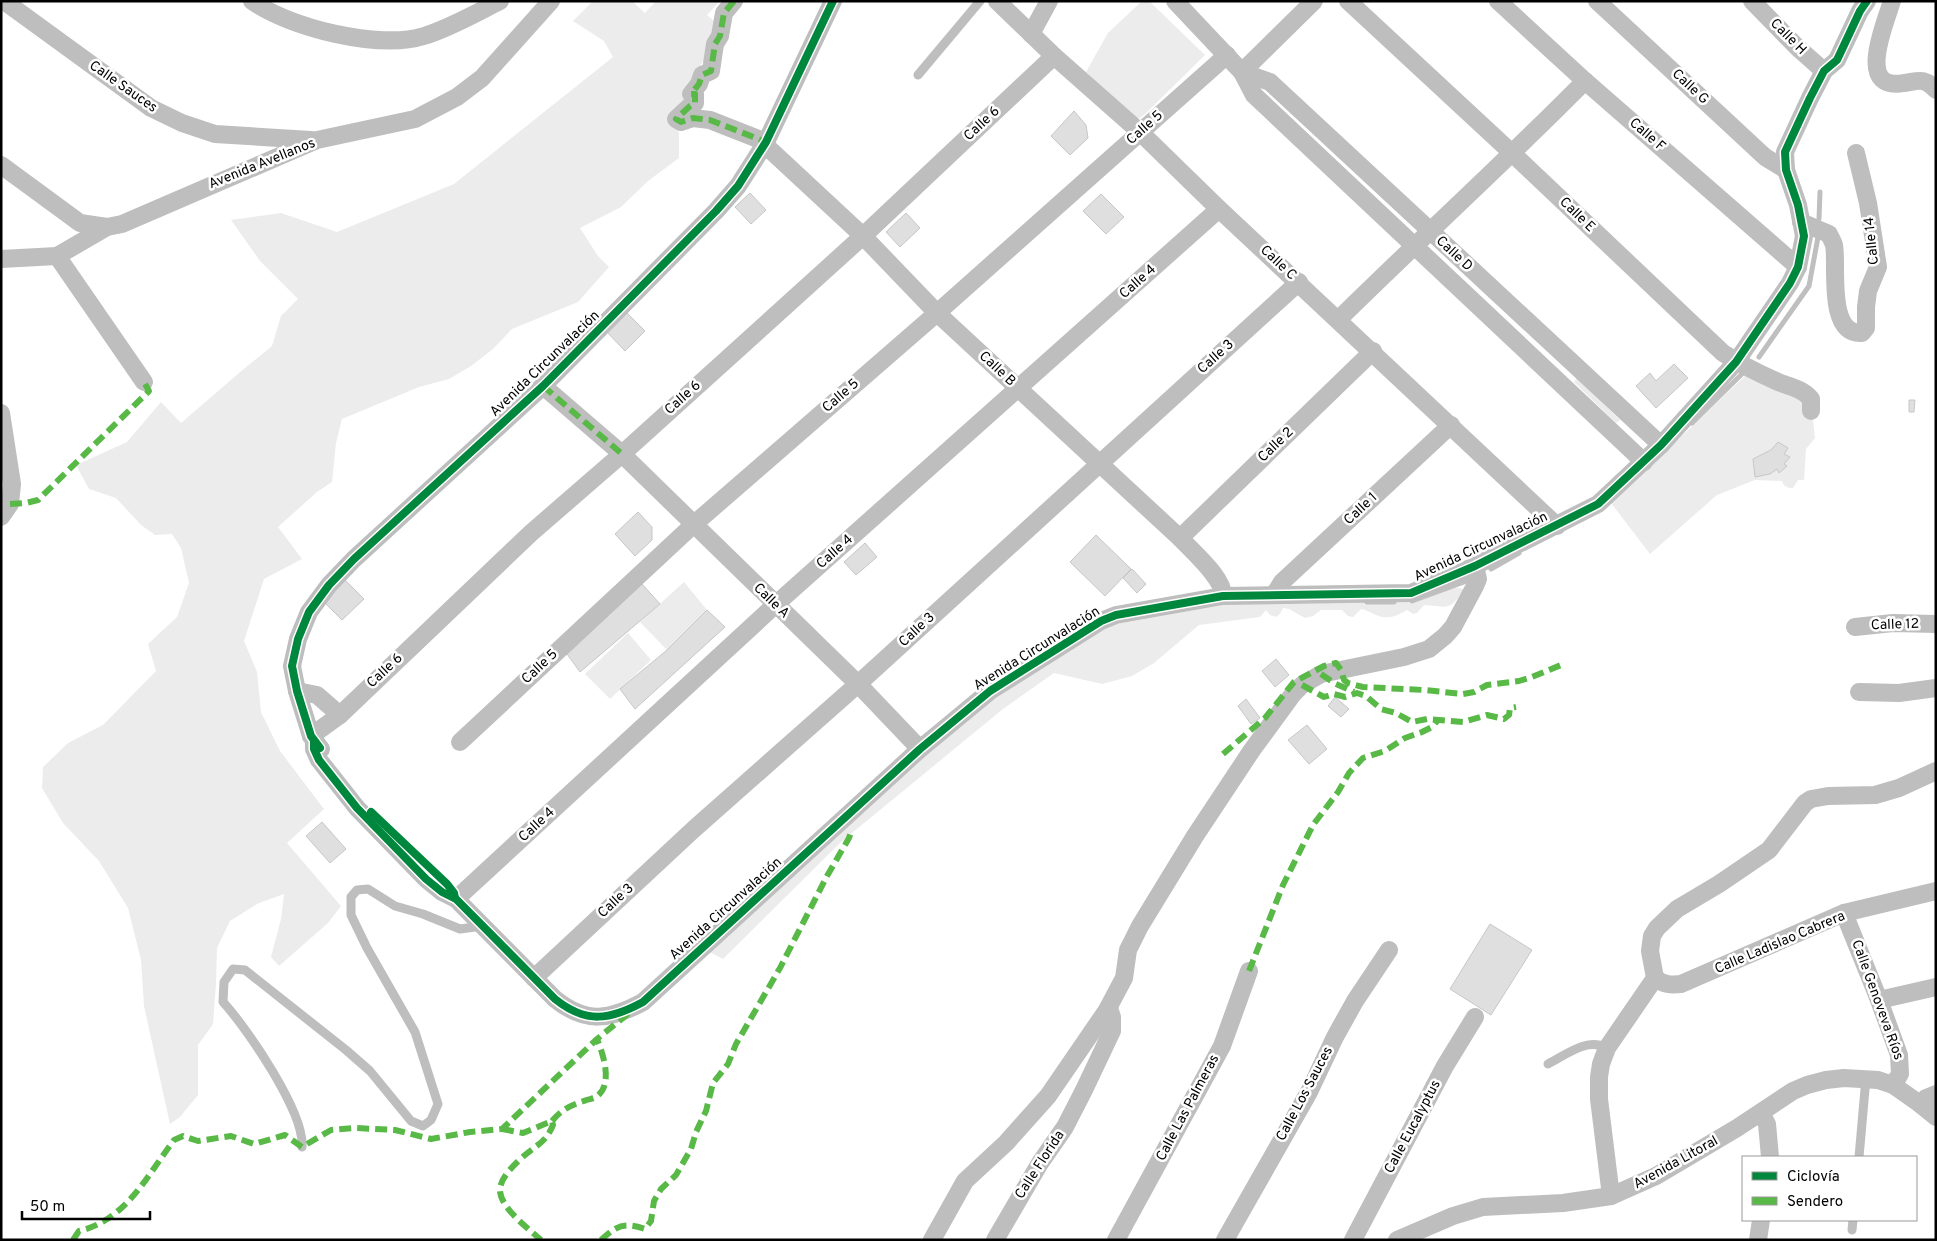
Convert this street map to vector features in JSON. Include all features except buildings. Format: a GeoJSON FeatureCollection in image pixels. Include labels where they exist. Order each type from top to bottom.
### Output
{"type":"FeatureCollection","features":[{"type":"Feature","properties":{"kind":"street","name":"Calle Sauces"},"geometry":{"type":"LineString","coordinates":[[4,1],[151,108],[182,123],[215,134],[316,140]]}},
{"type":"Feature","properties":{"kind":"street"},"geometry":{"type":"LineString","coordinates":[[252,1],[262,8],[312,28],[355,38],[397,41],[423,37],[500,1]]}},
{"type":"Feature","properties":{"kind":"street","name":"Avenida Avellanos"},"geometry":{"type":"LineString","coordinates":[[1,259],[57,256],[107,227],[122,224],[316,140],[415,119],[457,97],[482,78],[551,1]]}},
{"type":"Feature","properties":{"kind":"street"},"geometry":{"type":"LineString","coordinates":[[734,1],[724,13],[720,36],[715,44],[711,71],[702,75],[699,84],[691,94],[695,94],[695,104],[690,106],[676,119],[681,122],[693,118],[710,120],[765,143]]}},
{"type":"Feature","properties":{"kind":"street","name":"Avenida Circunvalación"},"geometry":{"type":"LineString","coordinates":[[833,1],[765,143],[738,186],[716,211],[543,386],[354,559],[329,585],[309,612],[298,639],[292,666],[297,691],[313,739],[360,799],[447,884],[454,892],[455,899],[555,999],[569,1010],[584,1015],[606,1017],[623,1013],[643,1002],[920,749],[990,691],[1101,621],[1116,615],[1223,596],[1411,593],[1475,566],[1598,504],[1661,445],[1736,362],[1790,283],[1798,267],[1804,236],[1798,205],[1786,170]]}},
{"type":"Feature","properties":{"kind":"street","name":"Calle C"},"geometry":{"type":"LineString","coordinates":[[997,1],[1054,56],[1140,132],[1219,209],[1373,351],[1557,526]]}},
{"type":"Feature","properties":{"kind":"street"},"geometry":{"type":"LineString","coordinates":[[1031,34],[1049,1]]}},
{"type":"Feature","properties":{"kind":"street","name":"Calle D"},"geometry":{"type":"LineString","coordinates":[[1175,1],[1242,72],[1254,95],[1644,462]]}},
{"type":"Feature","properties":{"kind":"street","name":"Calle E"},"geometry":{"type":"LineString","coordinates":[[1348,1],[1723,353],[1736,362],[1776,381],[1801,390],[1811,400],[1812,411]]}},
{"type":"Feature","properties":{"kind":"street","name":"Calle F"},"geometry":{"type":"LineString","coordinates":[[1498,1],[1585,81],[1798,267]]}},
{"type":"Feature","properties":{"kind":"street","name":"Calle G"},"geometry":{"type":"LineString","coordinates":[[1597,1],[1765,157],[1786,170]]}},
{"type":"Feature","properties":{"kind":"street","name":"Calle H"},"geometry":{"type":"LineString","coordinates":[[1752,1],[1798,48],[1824,71]]}},
{"type":"Feature","properties":{"kind":"street"},"geometry":{"type":"LineString","coordinates":[[1786,170],[1785,152],[1810,98],[1824,71],[1837,60],[1866,1]]}},
{"type":"Feature","properties":{"kind":"street"},"geometry":{"type":"LineString","coordinates":[[1892,1],[1878,43],[1877,72],[1880,78],[1887,82],[1895,84],[1920,80],[1930,84],[1936,90]]}},
{"type":"Feature","properties":{"kind":"street"},"geometry":{"type":"LineString","coordinates":[[1242,72],[1308,3]]}},
{"type":"Feature","properties":{"kind":"street","name":"Calle 5"},"geometry":{"type":"LineString","coordinates":[[460,742],[693,525],[937,313],[1227,55]]}},
{"type":"Feature","properties":{"kind":"street","name":"Calle 6"},"geometry":{"type":"LineString","coordinates":[[313,739],[340,716],[531,533],[622,454],[863,236],[1054,56]]}},
{"type":"Feature","properties":{"kind":"street","name":"Calle D"},"geometry":{"type":"LineString","coordinates":[[1242,72],[1270,82],[1661,445]]}},
{"type":"Feature","properties":{"kind":"street"},"geometry":{"type":"LineString","coordinates":[[1339,320],[1429,231],[1513,154],[1585,81]]}},
{"type":"Feature","properties":{"kind":"street","name":"Calle B"},"geometry":{"type":"LineString","coordinates":[[765,143],[863,236],[937,313],[1180,538],[1209,569],[1219,583],[1223,596]]}},
{"type":"Feature","properties":{"kind":"street","name":"Calle 14"},"geometry":{"type":"LineString","coordinates":[[1801,222],[1829,234],[1834,245],[1835,296],[1841,318],[1848,327],[1857,333],[1862,333],[1866,328],[1868,291],[1878,267],[1868,203],[1856,153]]}},
{"type":"Feature","properties":{"kind":"street"},"geometry":{"type":"LineString","coordinates":[[1,165],[80,223],[107,227]]}},
{"type":"Feature","properties":{"kind":"street","name":"Calle 4"},"geometry":{"type":"LineString","coordinates":[[455,899],[775,605],[1219,209]]}},
{"type":"Feature","properties":{"kind":"street"},"geometry":{"type":"LineString","coordinates":[[57,256],[144,382]]}},
{"type":"Feature","properties":{"kind":"street","name":"Calle 3"},"geometry":{"type":"LineString","coordinates":[[534,978],[694,829],[858,684],[1298,282]]}},
{"type":"Feature","properties":{"kind":"street","name":"Calle 2"},"geometry":{"type":"LineString","coordinates":[[1180,538],[1373,351]]}},
{"type":"Feature","properties":{"kind":"street","name":"Calle A"},"geometry":{"type":"LineString","coordinates":[[543,386],[622,454],[858,684],[920,749]]}},
{"type":"Feature","properties":{"kind":"street"},"geometry":{"type":"LineString","coordinates":[[1,413],[12,484],[10,504],[1,517]]}},
{"type":"Feature","properties":{"kind":"street","name":"Calle 1"},"geometry":{"type":"LineString","coordinates":[[1274,595],[1282,582],[1451,425]]}},
{"type":"Feature","properties":{"kind":"street"},"geometry":{"type":"LineString","coordinates":[[932,1240],[965,1181],[1006,1143],[1048,1096],[1107,1010],[1124,978],[1128,950],[1140,926],[1195,836],[1257,743],[1293,694],[1302,685],[1321,674],[1404,658],[1436,645],[1453,627],[1476,586],[1478,579],[1475,566]]}},
{"type":"Feature","properties":{"kind":"street","name":"Calle 12"},"geometry":{"type":"LineString","coordinates":[[1855,628],[1893,623],[1936,624]]}},
{"type":"Feature","properties":{"kind":"street"},"geometry":{"type":"LineString","coordinates":[[1858,692],[1899,693],[1936,688]]}},
{"type":"Feature","properties":{"kind":"street"},"geometry":{"type":"LineString","coordinates":[[297,691],[318,695],[340,716]]}},
{"type":"Feature","properties":{"kind":"street"},"geometry":{"type":"LineString","coordinates":[[1611,1196],[1599,1092],[1601,1064],[1607,1048],[1655,978],[1650,951],[1652,936],[1665,918],[1769,850],[1797,812],[1811,799],[1828,796],[1874,795],[1899,788],[1936,770]]}},
{"type":"Feature","properties":{"kind":"street","name":"Calle Ladislao Cabrera"},"geometry":{"type":"LineString","coordinates":[[1655,978],[1669,985],[1681,984],[1844,913],[1936,892]]}},
{"type":"Feature","properties":{"kind":"street","name":"Calle Genoveva Ríos"},"geometry":{"type":"LineString","coordinates":[[1844,913],[1879,1000],[1898,1054],[1901,1067],[1900,1074],[1893,1085]]}},
{"type":"Feature","properties":{"kind":"street","name":"Calle Los Sauces"},"geometry":{"type":"LineString","coordinates":[[1225,1240],[1308,1092],[1355,1001],[1389,950]]}},
{"type":"Feature","properties":{"kind":"street","name":"Calle Las Palmeras"},"geometry":{"type":"LineString","coordinates":[[1116,1240],[1222,1046],[1249,971]]}},
{"type":"Feature","properties":{"kind":"street"},"geometry":{"type":"LineString","coordinates":[[1879,1000],[1936,986]]}},
{"type":"Feature","properties":{"kind":"street","name":"Calle Florida"},"geometry":{"type":"LineString","coordinates":[[995,1240],[1040,1163],[1065,1126],[1084,1090],[1112,1031],[1112,1017],[1110,1011],[1107,1010]]}},
{"type":"Feature","properties":{"kind":"street","name":"Calle Eucalyptus"},"geometry":{"type":"LineString","coordinates":[[1353,1240],[1446,1066],[1475,1017]]}},
{"type":"Feature","properties":{"kind":"street","name":"Avenida Litoral"},"geometry":{"type":"LineString","coordinates":[[1397,1240],[1453,1216],[1483,1207],[1563,1203],[1611,1196],[1656,1176],[1761,1113],[1793,1091],[1826,1080],[1866,1078],[1893,1085],[1936,1117]]}},
{"type":"Feature","properties":{"kind":"street"},"geometry":{"type":"LineString","coordinates":[[1920,1104],[1926,1098],[1936,1094]]}},
{"type":"Feature","properties":{"kind":"street"},"geometry":{"type":"LineString","coordinates":[[1761,1113],[1767,1124],[1770,1156]]}},
{"type":"Feature","properties":{"kind":"street"},"geometry":{"type":"LineString","coordinates":[[1758,1240],[1761,1221]]}},
{"type":"Feature","properties":{"kind":"lane"},"geometry":{"type":"LineString","coordinates":[[918,75],[980,1]]}},
{"type":"Feature","properties":{"kind":"lane"},"geometry":{"type":"LineString","coordinates":[[302,1147],[303,1138],[296,1117],[262,1053],[223,1002],[224,982],[233,969],[246,970],[346,1050],[370,1071],[411,1121],[423,1126],[431,1120],[438,1104],[430,1076],[415,1032],[367,948],[351,915],[351,897],[357,890],[368,889],[395,906],[423,914],[460,929],[483,926]]}},
{"type":"Feature","properties":{"kind":"lane"},"geometry":{"type":"LineString","coordinates":[[1548,1064],[1585,1045],[1593,1043],[1607,1048]]}},
{"type":"Feature","properties":{"kind":"lane"},"geometry":{"type":"LineString","coordinates":[[1859,1156],[1866,1078]]}},
{"type":"Feature","properties":{"kind":"lane"},"geometry":{"type":"LineString","coordinates":[[1852,1230],[1853,1221]]}},
{"type":"Feature","properties":{"kind":"shaded area"},"geometry":{"type":"Polygon","coordinates":[[[593,1],[632,1],[645,13],[656,1],[720,1],[707,15],[714,21],[707,58],[701,64],[688,96],[673,122],[679,133],[679,158],[648,181],[621,207],[580,228],[598,256],[609,267],[578,302],[512,329],[493,349],[471,366],[449,379],[419,387],[342,419],[336,443],[332,482],[317,492],[278,527],[302,559],[264,579],[244,641],[257,672],[261,712],[280,751],[324,809],[287,843],[341,906],[328,923],[279,966],[271,957],[281,919],[284,894],[259,903],[230,921],[217,948],[213,1024],[198,1045],[198,1095],[180,1117],[170,1124],[144,1006],[141,960],[128,908],[99,861],[63,823],[42,788],[43,767],[68,743],[103,725],[156,671],[148,644],[177,617],[189,583],[181,548],[172,534],[155,535],[141,525],[116,498],[89,489],[76,465],[127,442],[161,402],[181,423],[272,346],[281,316],[298,299],[260,261],[231,220],[281,213],[337,232],[454,184],[613,57],[604,41],[573,21],[593,1]]]}},
{"type":"Feature","properties":{"kind":"shaded area"},"geometry":{"type":"Polygon","coordinates":[[[1142,1],[1149,1],[1205,55],[1144,115],[1140,118],[1134,118],[1086,72],[1108,33],[1142,1]]]}},
{"type":"Feature","properties":{"kind":"shaded area"},"geometry":{"type":"Polygon","coordinates":[[[1746,375],[1806,394],[1806,419],[1813,419],[1815,438],[1806,449],[1804,480],[1798,480],[1793,488],[1789,488],[1782,481],[1755,480],[1717,495],[1650,554],[1611,503],[1746,375]]]}},
{"type":"Feature","properties":{"kind":"shaded area"},"geometry":{"type":"Polygon","coordinates":[[[1577,378],[1620,420],[1616,423],[1574,382],[1577,378]]]}},
{"type":"Feature","properties":{"kind":"shaded area"},"geometry":{"type":"Polygon","coordinates":[[[684,582],[707,610],[667,650],[640,622],[684,582]]]}},
{"type":"Feature","properties":{"kind":"shaded area"},"geometry":{"type":"Polygon","coordinates":[[[1453,587],[1464,589],[1451,605],[1443,607],[1424,605],[1417,613],[1413,614],[1407,610],[1396,616],[1384,617],[1361,609],[1353,617],[1348,616],[1342,610],[1321,610],[1313,616],[1305,618],[1289,609],[1283,608],[1276,617],[1270,615],[1266,610],[1260,617],[1199,625],[1154,663],[1132,676],[1102,684],[1054,673],[1003,709],[841,842],[723,959],[706,950],[985,702],[1106,626],[1234,603],[1410,602],[1424,599],[1453,587]]]}},
{"type":"Feature","properties":{"kind":"shaded area"},"geometry":{"type":"Polygon","coordinates":[[[628,633],[651,660],[610,699],[585,674],[628,633]]]}},
{"type":"Feature","properties":{"kind":"waterway"},"geometry":{"type":"LineString","coordinates":[[1819,219],[1820,192]]}},
{"type":"Feature","properties":{"kind":"waterway"},"geometry":{"type":"LineString","coordinates":[[1759,357],[1809,286],[1818,237]]}},
{"type":"Feature","properties":{"kind":"waterway"},"geometry":{"type":"LineString","coordinates":[[1692,423],[1747,369]]}},
{"type":"Feature","properties":{"kind":"waterway"},"geometry":{"type":"LineString","coordinates":[[1491,569],[1519,553]]}},
{"type":"Feature","properties":{"kind":"waterway"},"geometry":{"type":"LineString","coordinates":[[1412,601],[1475,578]]}},
{"type":"Feature","properties":{"kind":"waterway"},"geometry":{"type":"LineString","coordinates":[[1367,602],[1394,602]]}},
{"type":"Feature","properties":{"kind":"marked path"},"geometry":{"type":"LineString","coordinates":[[734,1],[724,13],[720,36],[715,44],[711,71],[702,75],[699,84],[691,94],[695,94],[695,103],[676,119],[681,122],[693,118],[710,120],[766,142]]}},
{"type":"Feature","properties":{"kind":"marked path"},"geometry":{"type":"LineString","coordinates":[[10,504],[38,500],[149,391],[144,382]]}},
{"type":"Feature","properties":{"kind":"marked path"},"geometry":{"type":"LineString","coordinates":[[543,386],[622,454]]}},
{"type":"Feature","properties":{"kind":"marked path"},"geometry":{"type":"LineString","coordinates":[[1223,754],[1265,718],[1294,682],[1324,666],[1336,663],[1341,670],[1344,680],[1363,687],[1463,694],[1474,692],[1487,685],[1519,681],[1561,665]]}},
{"type":"Feature","properties":{"kind":"marked path"},"geometry":{"type":"LineString","coordinates":[[1321,674],[1334,683],[1354,692]]}},
{"type":"Feature","properties":{"kind":"marked path"},"geometry":{"type":"LineString","coordinates":[[1302,685],[1324,697],[1334,694],[1345,697],[1357,693],[1366,696],[1381,709],[1396,713],[1412,722],[1427,719],[1463,722],[1487,715],[1504,719],[1509,715],[1510,708],[1516,707]]}},
{"type":"Feature","properties":{"kind":"marked path"},"geometry":{"type":"LineString","coordinates":[[1249,971],[1283,885],[1313,825],[1338,792],[1349,773],[1363,758],[1385,751],[1405,738],[1432,727],[1438,720]]}},
{"type":"Feature","properties":{"kind":"marked path"},"geometry":{"type":"LineString","coordinates":[[601,1240],[621,1226],[626,1225],[645,1229],[651,1221],[654,1201],[661,1189],[676,1175],[691,1149],[696,1132],[706,1111],[713,1083],[728,1064],[736,1044],[780,968],[852,829]]}},
{"type":"Feature","properties":{"kind":"marked path"},"geometry":{"type":"LineString","coordinates":[[73,1240],[79,1231],[110,1217],[123,1207],[144,1182],[174,1140],[183,1136],[198,1141],[231,1136],[254,1144],[285,1135],[302,1147],[331,1130],[355,1128],[395,1130],[431,1139],[502,1129],[597,1039],[629,1013]]}},
{"type":"Feature","properties":{"kind":"marked path"},"geometry":{"type":"LineString","coordinates":[[552,1121],[566,1108],[595,1098],[605,1085],[604,1061],[597,1039]]}},
{"type":"Feature","properties":{"kind":"marked path"},"geometry":{"type":"LineString","coordinates":[[502,1129],[523,1133],[552,1121],[553,1125],[548,1135],[509,1171],[503,1180],[500,1190],[501,1197],[510,1211],[541,1240]]}},
{"type":"Feature","properties":{"kind":"cycle path"},"geometry":{"type":"LineString","coordinates":[[320,748],[311,736],[297,691],[292,666],[298,639],[309,612],[329,585],[354,559],[543,386],[716,211],[738,186],[766,142],[833,1]]}},
{"type":"Feature","properties":{"kind":"cycle path"},"geometry":{"type":"LineString","coordinates":[[314,742],[314,749],[319,760],[357,808],[426,879],[442,892],[456,899],[555,999],[577,1013],[588,1016],[609,1016],[631,1008],[643,1002],[920,749],[990,691],[1101,621],[1116,615],[1223,596],[1411,593],[1475,566],[1598,504],[1661,445],[1736,362],[1790,283],[1798,267],[1804,236],[1798,205],[1786,170],[1785,152],[1824,71],[1837,60],[1860,11],[1867,1]]}},
{"type":"Feature","properties":{"kind":"cycle path"},"geometry":{"type":"LineString","coordinates":[[371,812],[447,884],[454,893],[455,898]]}}]}
